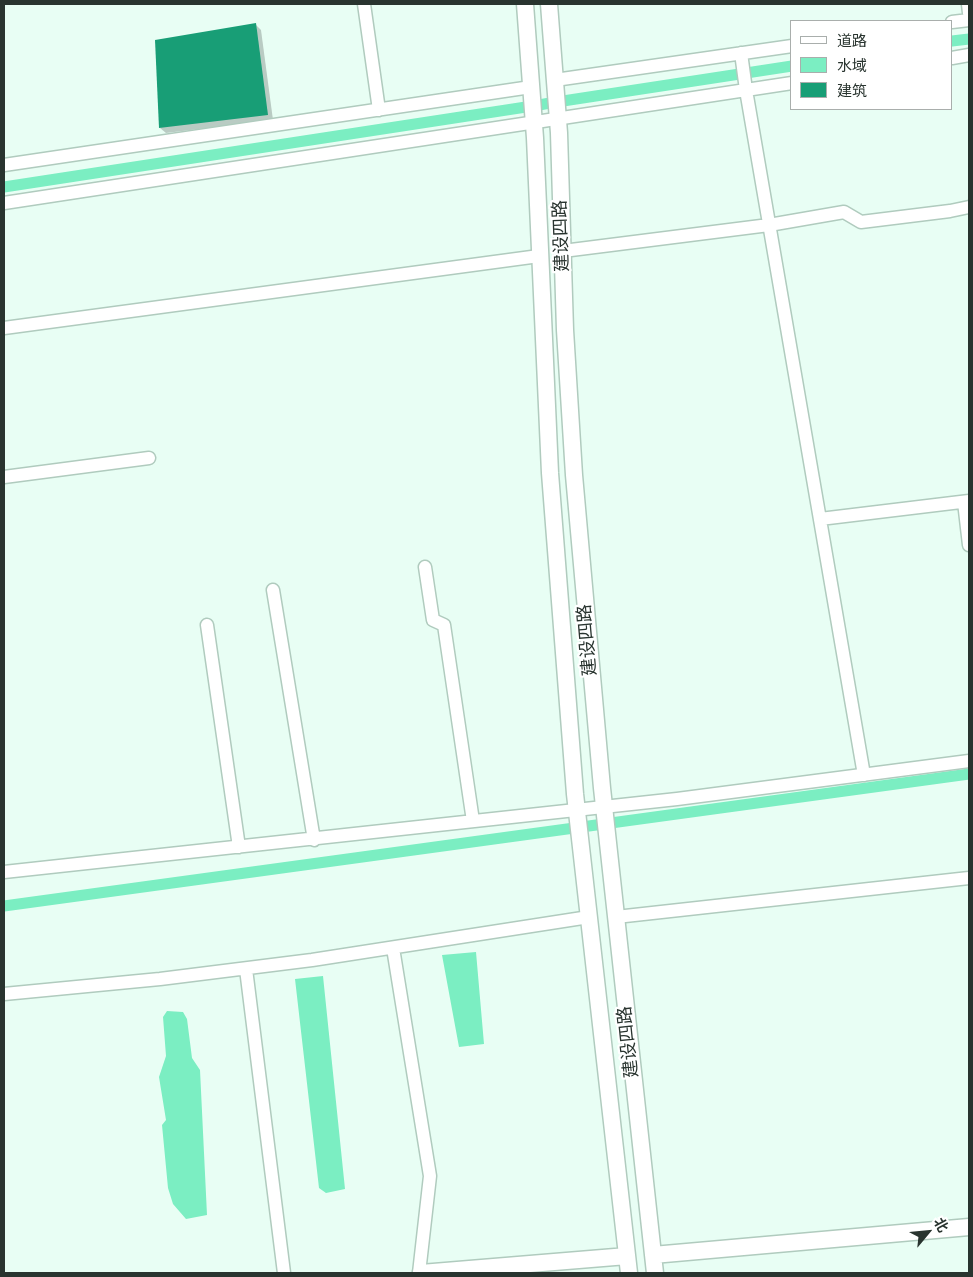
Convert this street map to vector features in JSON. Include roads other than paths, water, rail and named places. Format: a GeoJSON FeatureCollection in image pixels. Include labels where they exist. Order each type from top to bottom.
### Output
{"type":"FeatureCollection","features":[{"type":"Feature","properties":{"kind":"main road","name":"建设四路"},"geometry":{"type":"LineString","coordinates":[[525,4],[534,123],[550,473],[578,820],[629,1273]]}},
{"type":"Feature","properties":{"kind":"main road","name":"建设四路"},"geometry":{"type":"LineString","coordinates":[[550,4],[558,118],[565,330],[574,475],[605,816],[655,1273]]}},
{"type":"Feature","properties":{"kind":"main road"},"geometry":{"type":"LineString","coordinates":[[653,1255],[969,1227]]}},
{"type":"Feature","properties":{"kind":"main road"},"geometry":{"type":"LineString","coordinates":[[420,1273],[627,1256]]}},
{"type":"Feature","properties":{"kind":"street"},"geometry":{"type":"LineString","coordinates":[[364,4],[379,110]]}},
{"type":"Feature","properties":{"kind":"street"},"geometry":{"type":"LineString","coordinates":[[968,4],[969,13]]}},
{"type":"Feature","properties":{"kind":"street"},"geometry":{"type":"LineString","coordinates":[[953,22],[969,20]]}},
{"type":"Feature","properties":{"kind":"street"},"geometry":{"type":"LineString","coordinates":[[555,80],[790,46]]}},
{"type":"Feature","properties":{"kind":"street"},"geometry":{"type":"LineString","coordinates":[[741,54],[864,775]]}},
{"type":"Feature","properties":{"kind":"street"},"geometry":{"type":"LineString","coordinates":[[953,58],[969,56]]}},
{"type":"Feature","properties":{"kind":"street"},"geometry":{"type":"LineString","coordinates":[[4,203],[790,83]]}},
{"type":"Feature","properties":{"kind":"street"},"geometry":{"type":"LineString","coordinates":[[4,165],[531,87]]}},
{"type":"Feature","properties":{"kind":"street"},"geometry":{"type":"LineString","coordinates":[[563,251],[769,225],[844,212],[862,222],[969,207]]}},
{"type":"Feature","properties":{"kind":"street"},"geometry":{"type":"LineString","coordinates":[[4,328],[539,256]]}},
{"type":"Feature","properties":{"kind":"street"},"geometry":{"type":"LineString","coordinates":[[4,478],[148,458]]}},
{"type":"Feature","properties":{"kind":"street"},"geometry":{"type":"LineString","coordinates":[[820,519],[966,501],[969,545]]}},
{"type":"Feature","properties":{"kind":"street"},"geometry":{"type":"LineString","coordinates":[[425,567],[433,620],[444,625],[473,821]]}},
{"type":"Feature","properties":{"kind":"street"},"geometry":{"type":"LineString","coordinates":[[273,590],[314,840]]}},
{"type":"Feature","properties":{"kind":"street"},"geometry":{"type":"LineString","coordinates":[[207,625],[239,847]]}},
{"type":"Feature","properties":{"kind":"street"},"geometry":{"type":"LineString","coordinates":[[4,872],[677,800],[969,761]]}},
{"type":"Feature","properties":{"kind":"street"},"geometry":{"type":"LineString","coordinates":[[616,916],[969,878]]}},
{"type":"Feature","properties":{"kind":"street"},"geometry":{"type":"LineString","coordinates":[[4,994],[246,969],[589,917]]}},
{"type":"Feature","properties":{"kind":"street"},"geometry":{"type":"LineString","coordinates":[[393,948],[430,1176],[420,1273]]}},
{"type":"Feature","properties":{"kind":"street"},"geometry":{"type":"LineString","coordinates":[[246,969],[284,1273]]}},
{"type":"Feature","properties":{"kind":"water"},"geometry":{"type":"Polygon","coordinates":[[[476,952],[484,1044],[459,1047],[442,955],[476,952]]]}},
{"type":"Feature","properties":{"kind":"water"},"geometry":{"type":"Polygon","coordinates":[[[323,976],[345,1189],[326,1193],[319,1188],[295,979],[323,976]]]}},
{"type":"Feature","properties":{"kind":"water"},"geometry":{"type":"Polygon","coordinates":[[[167,1011],[183,1012],[187,1019],[192,1058],[200,1070],[207,1215],[186,1219],[173,1204],[168,1188],[162,1125],[166,1120],[159,1077],[166,1056],[163,1017],[167,1011]]]}},
{"type":"Feature","properties":{"kind":"waterway"},"geometry":{"type":"LineString","coordinates":[[953,41],[969,39]]}},
{"type":"Feature","properties":{"kind":"waterway"},"geometry":{"type":"LineString","coordinates":[[563,101],[790,66]]}},
{"type":"Feature","properties":{"kind":"waterway"},"geometry":{"type":"LineString","coordinates":[[539,105],[550,103]]}},
{"type":"Feature","properties":{"kind":"waterway"},"geometry":{"type":"LineString","coordinates":[[4,187],[526,107]]}},
{"type":"Feature","properties":{"kind":"waterway"},"geometry":{"type":"LineString","coordinates":[[4,906],[969,774]]}}]}
